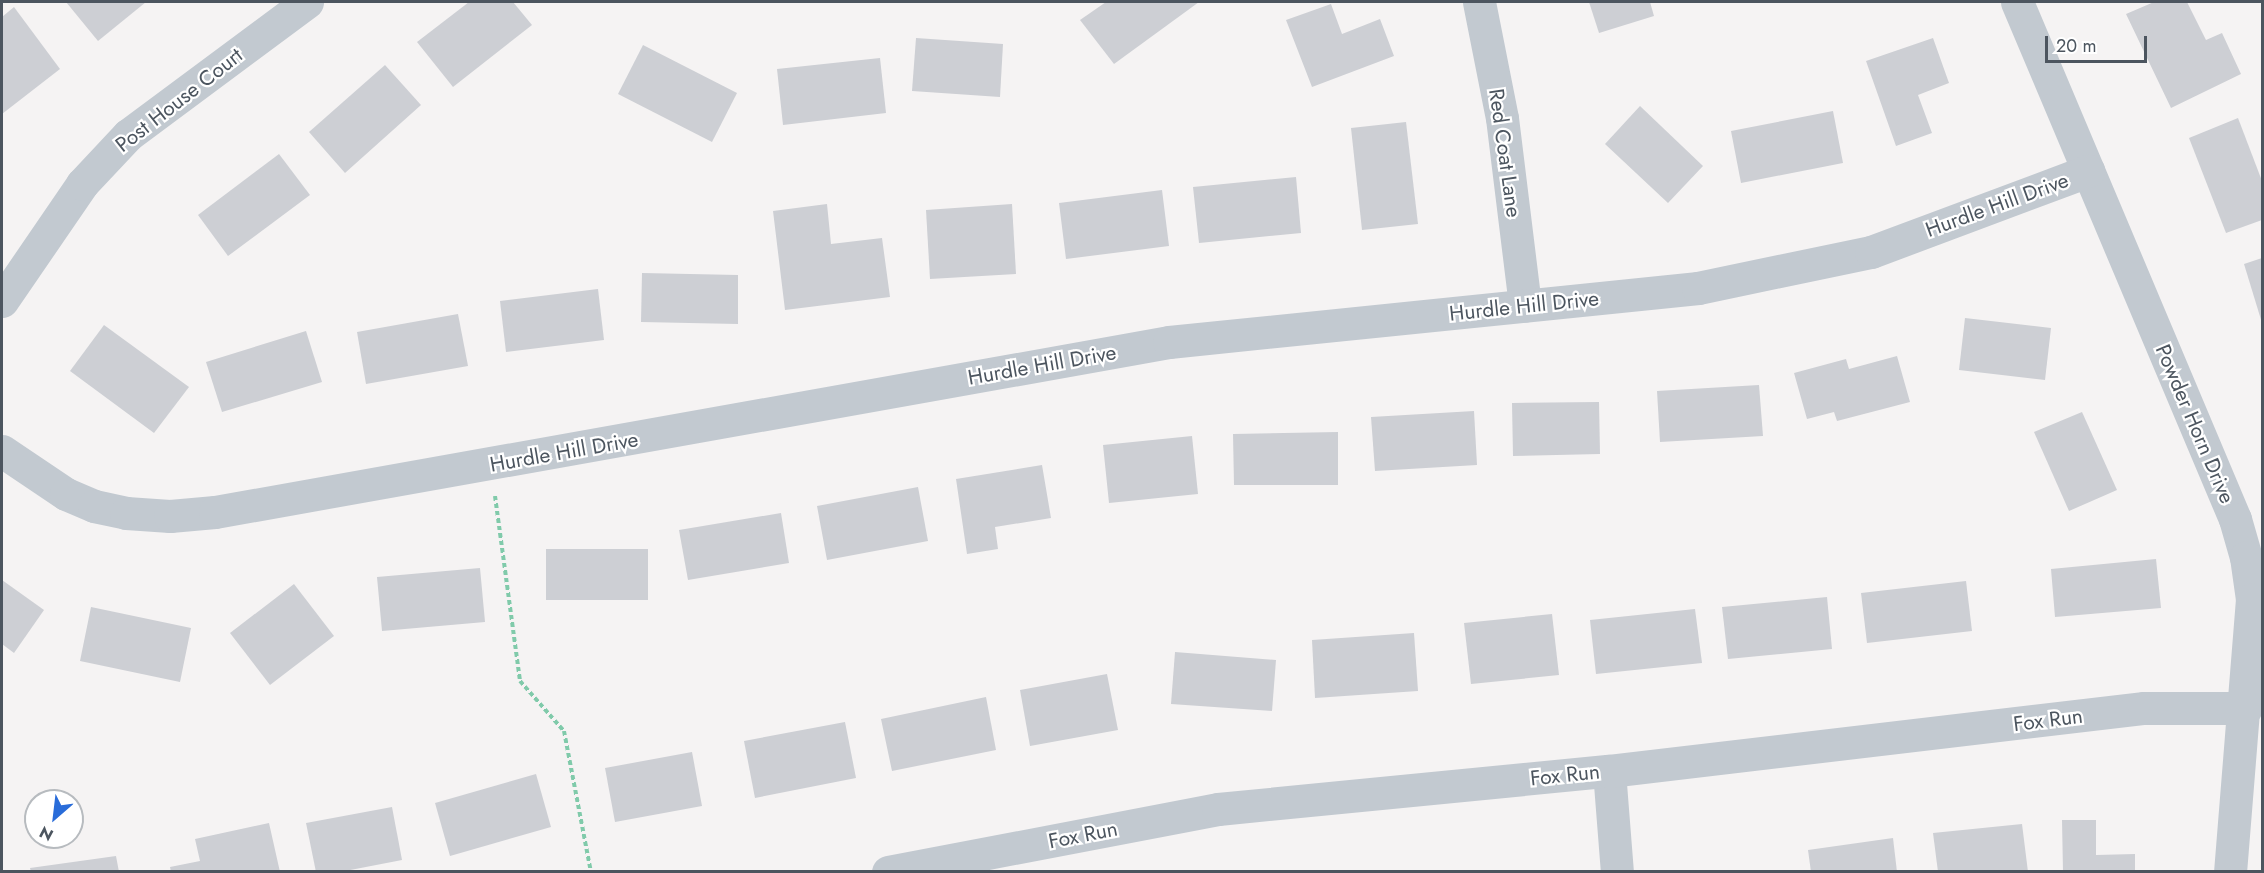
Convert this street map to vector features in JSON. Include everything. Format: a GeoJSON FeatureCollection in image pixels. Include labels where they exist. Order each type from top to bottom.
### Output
{"type":"FeatureCollection","features":[{"type":"Feature","properties":{"kind":"street","name":"Post House Court"},"geometry":{"type":"LineString","coordinates":[[2,301],[82,184],[128,135],[307,2]]}},
{"type":"Feature","properties":{"kind":"street","name":"Red Coat Lane"},"geometry":{"type":"LineString","coordinates":[[1479,2],[1502,118],[1525,306]]}},
{"type":"Feature","properties":{"kind":"street","name":"Powder Horn Drive"},"geometry":{"type":"LineString","coordinates":[[2018,2],[2240,538],[2252,599],[2246,708],[2230,872]]}},
{"type":"Feature","properties":{"kind":"street","name":"Hurdle Hill Drive"},"geometry":{"type":"LineString","coordinates":[[2,451],[66,494],[94,506],[126,513],[170,516],[215,512],[491,465],[1169,342],[1698,288],[1871,252],[2088,171]]}},
{"type":"Feature","properties":{"kind":"street","name":"Fox Run"},"geometry":{"type":"LineString","coordinates":[[888,872],[1218,809],[1609,771],[2144,708],[2246,708]]}},
{"type":"Feature","properties":{"kind":"street"},"geometry":{"type":"LineString","coordinates":[[1609,771],[1617,872]]}},
{"type":"Feature","properties":{"kind":"path"},"geometry":{"type":"LineString","coordinates":[[491,465],[520,681],[564,731],[591,872]]}},
{"type":"Feature","properties":{"kind":"building"},"geometry":{"type":"Polygon","coordinates":[[[66,2],[146,2],[98,41],[66,2]]]}},
{"type":"Feature","properties":{"kind":"building"},"geometry":{"type":"Polygon","coordinates":[[[469,2],[513,2],[532,25],[453,87],[417,42],[469,2]]]}},
{"type":"Feature","properties":{"kind":"building"},"geometry":{"type":"Polygon","coordinates":[[[1106,2],[1199,2],[1114,64],[1080,20],[1106,2]]]}},
{"type":"Feature","properties":{"kind":"building"},"geometry":{"type":"Polygon","coordinates":[[[1589,2],[1650,2],[1654,16],[1599,33],[1589,2]]]}},
{"type":"Feature","properties":{"kind":"building"},"geometry":{"type":"Polygon","coordinates":[[[2154,2],[2187,2],[2206,40],[2222,33],[2241,74],[2171,108],[2126,14],[2154,2]]]}},
{"type":"Feature","properties":{"kind":"building"},"geometry":{"type":"Polygon","coordinates":[[[1331,4],[1342,34],[1380,19],[1394,56],[1312,87],[1286,20],[1331,4]]]}},
{"type":"Feature","properties":{"kind":"building"},"geometry":{"type":"Polygon","coordinates":[[[14,7],[60,69],[2,114],[2,17],[14,7]]]}},
{"type":"Feature","properties":{"kind":"building"},"geometry":{"type":"Polygon","coordinates":[[[916,38],[1003,44],[1000,97],[912,91],[916,38]]]}},
{"type":"Feature","properties":{"kind":"building"},"geometry":{"type":"Polygon","coordinates":[[[1933,38],[1949,83],[1918,95],[1932,133],[1896,146],[1866,61],[1933,38]]]}},
{"type":"Feature","properties":{"kind":"building"},"geometry":{"type":"Polygon","coordinates":[[[643,45],[737,93],[712,142],[618,94],[643,45]]]}},
{"type":"Feature","properties":{"kind":"building"},"geometry":{"type":"Polygon","coordinates":[[[880,58],[886,113],[783,125],[777,69],[880,58]]]}},
{"type":"Feature","properties":{"kind":"building"},"geometry":{"type":"Polygon","coordinates":[[[385,65],[421,105],[345,173],[309,132],[385,65]]]}},
{"type":"Feature","properties":{"kind":"building"},"geometry":{"type":"Polygon","coordinates":[[[1640,106],[1703,166],[1668,203],[1605,144],[1640,106]]]}},
{"type":"Feature","properties":{"kind":"building"},"geometry":{"type":"Polygon","coordinates":[[[1833,111],[1843,163],[1741,183],[1731,131],[1833,111]]]}},
{"type":"Feature","properties":{"kind":"building"},"geometry":{"type":"Polygon","coordinates":[[[2238,118],[2262,181],[2262,220],[2226,233],[2189,138],[2238,118]]]}},
{"type":"Feature","properties":{"kind":"building"},"geometry":{"type":"Polygon","coordinates":[[[1406,122],[1418,224],[1362,230],[1351,128],[1406,122]]]}},
{"type":"Feature","properties":{"kind":"building"},"geometry":{"type":"Polygon","coordinates":[[[279,154],[310,195],[228,256],[198,215],[279,154]]]}},
{"type":"Feature","properties":{"kind":"building"},"geometry":{"type":"Polygon","coordinates":[[[1296,177],[1301,233],[1199,243],[1193,187],[1296,177]]]}},
{"type":"Feature","properties":{"kind":"building"},"geometry":{"type":"Polygon","coordinates":[[[1162,190],[1169,246],[1066,259],[1059,203],[1162,190]]]}},
{"type":"Feature","properties":{"kind":"building"},"geometry":{"type":"Polygon","coordinates":[[[827,204],[831,244],[882,238],[890,297],[785,310],[773,211],[827,204]]]}},
{"type":"Feature","properties":{"kind":"building"},"geometry":{"type":"Polygon","coordinates":[[[1012,204],[1016,274],[930,279],[926,210],[1012,204]]]}},
{"type":"Feature","properties":{"kind":"building"},"geometry":{"type":"Polygon","coordinates":[[[2262,258],[2262,323],[2244,264],[2262,258]]]}},
{"type":"Feature","properties":{"kind":"building"},"geometry":{"type":"Polygon","coordinates":[[[642,273],[738,275],[738,324],[641,322],[642,273]]]}},
{"type":"Feature","properties":{"kind":"building"},"geometry":{"type":"Polygon","coordinates":[[[598,289],[604,340],[506,352],[500,301],[598,289]]]}},
{"type":"Feature","properties":{"kind":"building"},"geometry":{"type":"Polygon","coordinates":[[[458,314],[468,366],[366,384],[357,332],[458,314]]]}},
{"type":"Feature","properties":{"kind":"building"},"geometry":{"type":"Polygon","coordinates":[[[1965,318],[2051,328],[2045,380],[1959,370],[1965,318]]]}},
{"type":"Feature","properties":{"kind":"building"},"geometry":{"type":"Polygon","coordinates":[[[104,325],[189,387],[154,433],[70,371],[104,325]]]}},
{"type":"Feature","properties":{"kind":"building"},"geometry":{"type":"Polygon","coordinates":[[[306,331],[322,382],[222,412],[206,362],[306,331]]]}},
{"type":"Feature","properties":{"kind":"building"},"geometry":{"type":"Polygon","coordinates":[[[1897,356],[1910,402],[1837,421],[1834,412],[1807,419],[1794,373],[1846,359],[1849,369],[1897,356]]]}},
{"type":"Feature","properties":{"kind":"building"},"geometry":{"type":"Polygon","coordinates":[[[1759,385],[1763,436],[1660,442],[1657,391],[1759,385]]]}},
{"type":"Feature","properties":{"kind":"building"},"geometry":{"type":"Polygon","coordinates":[[[1599,402],[1600,454],[1513,456],[1512,403],[1599,402]]]}},
{"type":"Feature","properties":{"kind":"building"},"geometry":{"type":"Polygon","coordinates":[[[1474,411],[1477,465],[1375,471],[1371,417],[1474,411]]]}},
{"type":"Feature","properties":{"kind":"building"},"geometry":{"type":"Polygon","coordinates":[[[2082,412],[2117,490],[2069,511],[2034,432],[2082,412]]]}},
{"type":"Feature","properties":{"kind":"building"},"geometry":{"type":"Polygon","coordinates":[[[1338,432],[1338,485],[1234,485],[1233,434],[1338,432]]]}},
{"type":"Feature","properties":{"kind":"building"},"geometry":{"type":"Polygon","coordinates":[[[1192,436],[1198,494],[1109,503],[1103,445],[1192,436]]]}},
{"type":"Feature","properties":{"kind":"building"},"geometry":{"type":"Polygon","coordinates":[[[1042,465],[1051,518],[995,527],[998,549],[967,554],[956,479],[1042,465]]]}},
{"type":"Feature","properties":{"kind":"building"},"geometry":{"type":"Polygon","coordinates":[[[918,487],[928,541],[827,560],[817,506],[918,487]]]}},
{"type":"Feature","properties":{"kind":"building"},"geometry":{"type":"Polygon","coordinates":[[[781,513],[789,563],[688,580],[679,530],[781,513]]]}},
{"type":"Feature","properties":{"kind":"building"},"geometry":{"type":"Polygon","coordinates":[[[546,549],[648,549],[648,600],[546,600],[546,549]]]}},
{"type":"Feature","properties":{"kind":"building"},"geometry":{"type":"Polygon","coordinates":[[[2156,559],[2161,608],[2055,617],[2051,569],[2156,559]]]}},
{"type":"Feature","properties":{"kind":"building"},"geometry":{"type":"Polygon","coordinates":[[[480,568],[485,622],[382,631],[377,577],[480,568]]]}},
{"type":"Feature","properties":{"kind":"building"},"geometry":{"type":"Polygon","coordinates":[[[2,580],[44,610],[14,653],[2,644],[2,580]]]}},
{"type":"Feature","properties":{"kind":"building"},"geometry":{"type":"Polygon","coordinates":[[[1966,581],[1972,631],[1867,643],[1861,593],[1966,581]]]}},
{"type":"Feature","properties":{"kind":"building"},"geometry":{"type":"Polygon","coordinates":[[[294,584],[334,636],[270,685],[230,633],[294,584]]]}},
{"type":"Feature","properties":{"kind":"building"},"geometry":{"type":"Polygon","coordinates":[[[1827,597],[1832,649],[1728,659],[1722,607],[1827,597]]]}},
{"type":"Feature","properties":{"kind":"building"},"geometry":{"type":"Polygon","coordinates":[[[91,607],[191,628],[180,682],[80,661],[91,607]]]}},
{"type":"Feature","properties":{"kind":"building"},"geometry":{"type":"Polygon","coordinates":[[[1695,609],[1702,663],[1596,674],[1590,620],[1695,609]]]}},
{"type":"Feature","properties":{"kind":"building"},"geometry":{"type":"Polygon","coordinates":[[[1552,614],[1559,675],[1471,684],[1464,623],[1552,614]]]}},
{"type":"Feature","properties":{"kind":"building"},"geometry":{"type":"Polygon","coordinates":[[[1414,633],[1418,691],[1315,698],[1312,640],[1414,633]]]}},
{"type":"Feature","properties":{"kind":"building"},"geometry":{"type":"Polygon","coordinates":[[[1175,652],[1276,660],[1272,711],[1171,704],[1175,652]]]}},
{"type":"Feature","properties":{"kind":"building"},"geometry":{"type":"Polygon","coordinates":[[[1107,674],[1118,730],[1030,746],[1020,690],[1107,674]]]}},
{"type":"Feature","properties":{"kind":"building"},"geometry":{"type":"Polygon","coordinates":[[[986,697],[996,750],[892,771],[881,719],[986,697]]]}},
{"type":"Feature","properties":{"kind":"building"},"geometry":{"type":"Polygon","coordinates":[[[845,722],[856,778],[755,798],[744,741],[845,722]]]}},
{"type":"Feature","properties":{"kind":"building"},"geometry":{"type":"Polygon","coordinates":[[[692,752],[702,806],[615,822],[605,768],[692,752]]]}},
{"type":"Feature","properties":{"kind":"building"},"geometry":{"type":"Polygon","coordinates":[[[536,774],[551,827],[450,856],[435,803],[536,774]]]}},
{"type":"Feature","properties":{"kind":"building"},"geometry":{"type":"Polygon","coordinates":[[[392,807],[402,860],[340,872],[316,872],[306,823],[392,807]]]}},
{"type":"Feature","properties":{"kind":"building"},"geometry":{"type":"Polygon","coordinates":[[[2062,820],[2096,820],[2096,855],[2135,854],[2135,872],[2063,872],[2062,820]]]}},
{"type":"Feature","properties":{"kind":"building"},"geometry":{"type":"Polygon","coordinates":[[[269,823],[280,872],[171,872],[170,867],[200,861],[195,839],[269,823]]]}},
{"type":"Feature","properties":{"kind":"building"},"geometry":{"type":"Polygon","coordinates":[[[2022,824],[2028,872],[1938,872],[1933,833],[2022,824]]]}},
{"type":"Feature","properties":{"kind":"building"},"geometry":{"type":"Polygon","coordinates":[[[1893,838],[1897,872],[1811,872],[1808,850],[1893,838]]]}},
{"type":"Feature","properties":{"kind":"building"},"geometry":{"type":"Polygon","coordinates":[[[116,856],[119,872],[31,872],[30,868],[116,856]]]}}]}
